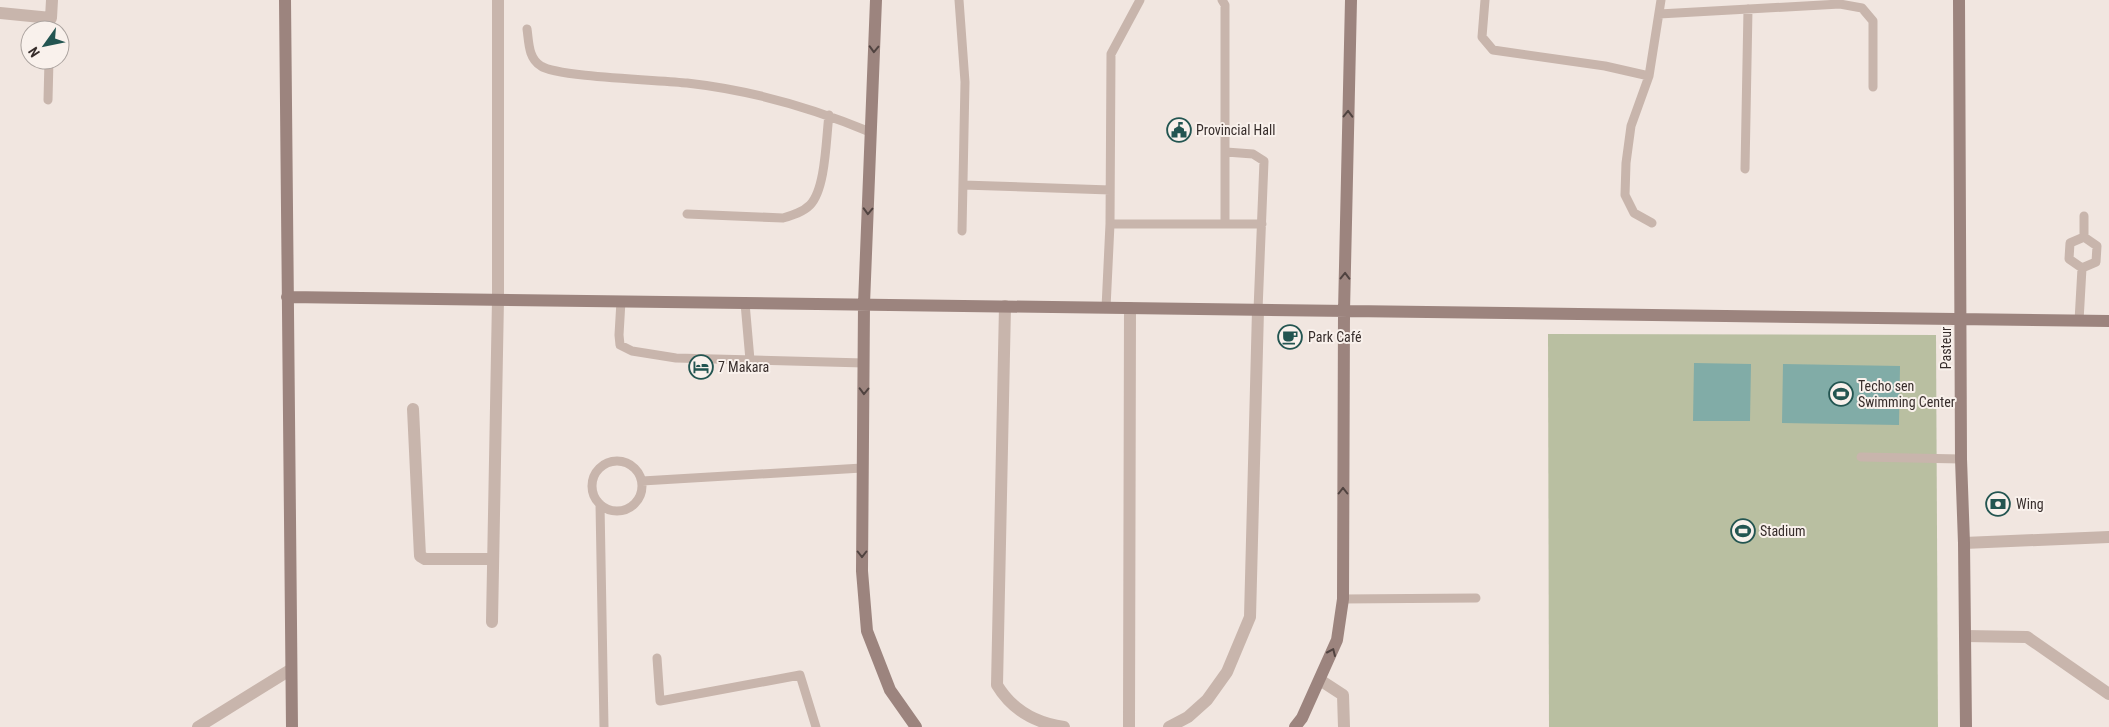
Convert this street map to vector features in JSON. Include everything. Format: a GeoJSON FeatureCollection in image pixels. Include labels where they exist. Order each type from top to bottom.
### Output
{"type":"FeatureCollection","features":[{"type":"Feature","properties":{"kind":"street"},"geometry":{"type":"LineString","coordinates":[[51,20],[52,0]]}},
{"type":"Feature","properties":{"kind":"street"},"geometry":{"type":"LineString","coordinates":[[285,0],[286,297],[292,727]]}},
{"type":"Feature","properties":{"kind":"street"},"geometry":{"type":"LineString","coordinates":[[492,622],[498,299],[498,0]]}},
{"type":"Feature","properties":{"kind":"street"},"geometry":{"type":"LineString","coordinates":[[876,0],[864,304],[862,571],[867,631],[890,690],[916,727]]}},
{"type":"Feature","properties":{"kind":"street"},"geometry":{"type":"LineString","coordinates":[[1295,727],[1302,718],[1337,640],[1343,599],[1344,311],[1351,0]]}},
{"type":"Feature","properties":{"kind":"street","name":"Pasteur"},"geometry":{"type":"LineString","coordinates":[[1958,0],[1961,459],[1966,727]]}},
{"type":"Feature","properties":{"kind":"street"},"geometry":{"type":"LineString","coordinates":[[0,13],[32,20]]}},
{"type":"Feature","properties":{"kind":"street"},"geometry":{"type":"LineString","coordinates":[[286,297],[2109,321]]}},
{"type":"Feature","properties":{"kind":"street"},"geometry":{"type":"LineString","coordinates":[[1005,306],[997,685],[1005,698],[1020,712],[1050,725],[1064,727]]}},
{"type":"Feature","properties":{"kind":"street"},"geometry":{"type":"LineString","coordinates":[[1129,727],[1130,308]]}},
{"type":"Feature","properties":{"kind":"street"},"geometry":{"type":"LineString","coordinates":[[1169,727],[1188,717],[1207,700],[1226,672],[1250,616],[1258,310]]}},
{"type":"Feature","properties":{"kind":"street"},"geometry":{"type":"LineString","coordinates":[[413,409],[420,556],[425,560],[493,559]]}},
{"type":"Feature","properties":{"kind":"street"},"geometry":{"type":"LineString","coordinates":[[1964,543],[2109,537]]}},
{"type":"Feature","properties":{"kind":"street"},"geometry":{"type":"LineString","coordinates":[[1965,636],[2027,637],[2109,694]]}},
{"type":"Feature","properties":{"kind":"street"},"geometry":{"type":"LineString","coordinates":[[198,727],[290,670]]}},
{"type":"Feature","properties":{"kind":"street"},"geometry":{"type":"LineString","coordinates":[[1320,680],[1343,695],[1344,727]]}},
{"type":"Feature","properties":{"kind":"lane"},"geometry":{"type":"LineString","coordinates":[[959,0],[965,82],[962,231]]}},
{"type":"Feature","properties":{"kind":"lane"},"geometry":{"type":"LineString","coordinates":[[1106,308],[1110,224],[1111,54],[1140,0]]}},
{"type":"Feature","properties":{"kind":"lane"},"geometry":{"type":"LineString","coordinates":[[1222,0],[1225,5],[1225,224]]}},
{"type":"Feature","properties":{"kind":"lane"},"geometry":{"type":"LineString","coordinates":[[1485,0],[1482,37],[1492,50],[1605,66],[1649,76]]}},
{"type":"Feature","properties":{"kind":"lane"},"geometry":{"type":"LineString","coordinates":[[1652,223],[1634,213],[1625,195],[1626,164],[1631,126],[1649,76],[1661,0]]}},
{"type":"Feature","properties":{"kind":"lane"},"geometry":{"type":"LineString","coordinates":[[1659,14],[1840,4],[1862,8],[1873,21],[1873,87]]}},
{"type":"Feature","properties":{"kind":"lane"},"geometry":{"type":"LineString","coordinates":[[1745,168],[1748,9]]}},
{"type":"Feature","properties":{"kind":"lane"},"geometry":{"type":"LineString","coordinates":[[528,29],[531,56],[541,67],[572,73],[688,83],[738,92],[829,115],[870,132]]}},
{"type":"Feature","properties":{"kind":"lane"},"geometry":{"type":"LineString","coordinates":[[48,100],[49,70]]}},
{"type":"Feature","properties":{"kind":"lane"},"geometry":{"type":"LineString","coordinates":[[687,214],[783,218],[796,214],[810,205],[819,192],[829,115]]}},
{"type":"Feature","properties":{"kind":"lane"},"geometry":{"type":"LineString","coordinates":[[1226,152],[1253,154],[1264,161],[1258,310]]}},
{"type":"Feature","properties":{"kind":"lane"},"geometry":{"type":"LineString","coordinates":[[963,184],[1110,190]]}},
{"type":"Feature","properties":{"kind":"lane"},"geometry":{"type":"LineString","coordinates":[[2084,216],[2084,237]]}},
{"type":"Feature","properties":{"kind":"lane"},"geometry":{"type":"LineString","coordinates":[[1110,224],[1262,224]]}},
{"type":"Feature","properties":{"kind":"lane"},"geometry":{"type":"LineString","coordinates":[[2082,268],[2069,259],[2070,243],[2084,237]]}},
{"type":"Feature","properties":{"kind":"lane"},"geometry":{"type":"LineString","coordinates":[[2082,268],[2096,262],[2097,254],[2097,246],[2084,237]]}},
{"type":"Feature","properties":{"kind":"lane"},"geometry":{"type":"LineString","coordinates":[[2078,321],[2082,268]]}},
{"type":"Feature","properties":{"kind":"lane"},"geometry":{"type":"LineString","coordinates":[[622,301],[620,345],[632,351],[676,358],[864,363]]}},
{"type":"Feature","properties":{"kind":"lane"},"geometry":{"type":"LineString","coordinates":[[745,303],[750,360]]}},
{"type":"Feature","properties":{"kind":"lane"},"geometry":{"type":"LineString","coordinates":[[1861,458],[1961,459]]}},
{"type":"Feature","properties":{"kind":"lane"},"geometry":{"type":"LineString","coordinates":[[609,462],[624,462],[637,470],[642,481],[638,500],[628,510],[615,512],[605,509],[594,499],[592,482],[597,470],[609,462]]}},
{"type":"Feature","properties":{"kind":"lane"},"geometry":{"type":"LineString","coordinates":[[642,481],[862,468]]}},
{"type":"Feature","properties":{"kind":"lane"},"geometry":{"type":"LineString","coordinates":[[600,504],[604,727]]}},
{"type":"Feature","properties":{"kind":"lane"},"geometry":{"type":"LineString","coordinates":[[1343,599],[1476,598]]}},
{"type":"Feature","properties":{"kind":"lane"},"geometry":{"type":"LineString","coordinates":[[657,658],[660,701],[800,675],[816,727]]}},
{"type":"Feature","properties":{"kind":"green space","name":"Stadium"},"geometry":{"type":"Polygon","coordinates":[[[1548,334],[1936,335],[1938,727],[1549,727],[1548,334]]]}},
{"type":"Feature","properties":{"kind":"water"},"geometry":{"type":"Polygon","coordinates":[[[1694,363],[1751,364],[1750,421],[1693,421],[1694,363]]]}},
{"type":"Feature","properties":{"kind":"water","name":"Techo sen Swimming Center"},"geometry":{"type":"Polygon","coordinates":[[[1783,364],[1900,366],[1899,425],[1782,423],[1783,364]]]}},
{"type":"Feature","properties":{"kind":"place","name":"Provincial Hall"},"geometry":{"type":"Point","coordinates":[1179,130]}},
{"type":"Feature","properties":{"kind":"place","name":"Park Café"},"geometry":{"type":"Point","coordinates":[1290,337]}},
{"type":"Feature","properties":{"kind":"place","name":"7 Makara"},"geometry":{"type":"Point","coordinates":[701,367]}},
{"type":"Feature","properties":{"kind":"place","name":"Techo sen Swimming Center"},"geometry":{"type":"Point","coordinates":[1841,394]}},
{"type":"Feature","properties":{"kind":"place","name":"Wing"},"geometry":{"type":"Point","coordinates":[1998,504]}},
{"type":"Feature","properties":{"kind":"place","name":"Stadium"},"geometry":{"type":"Point","coordinates":[1743,531]}}]}
